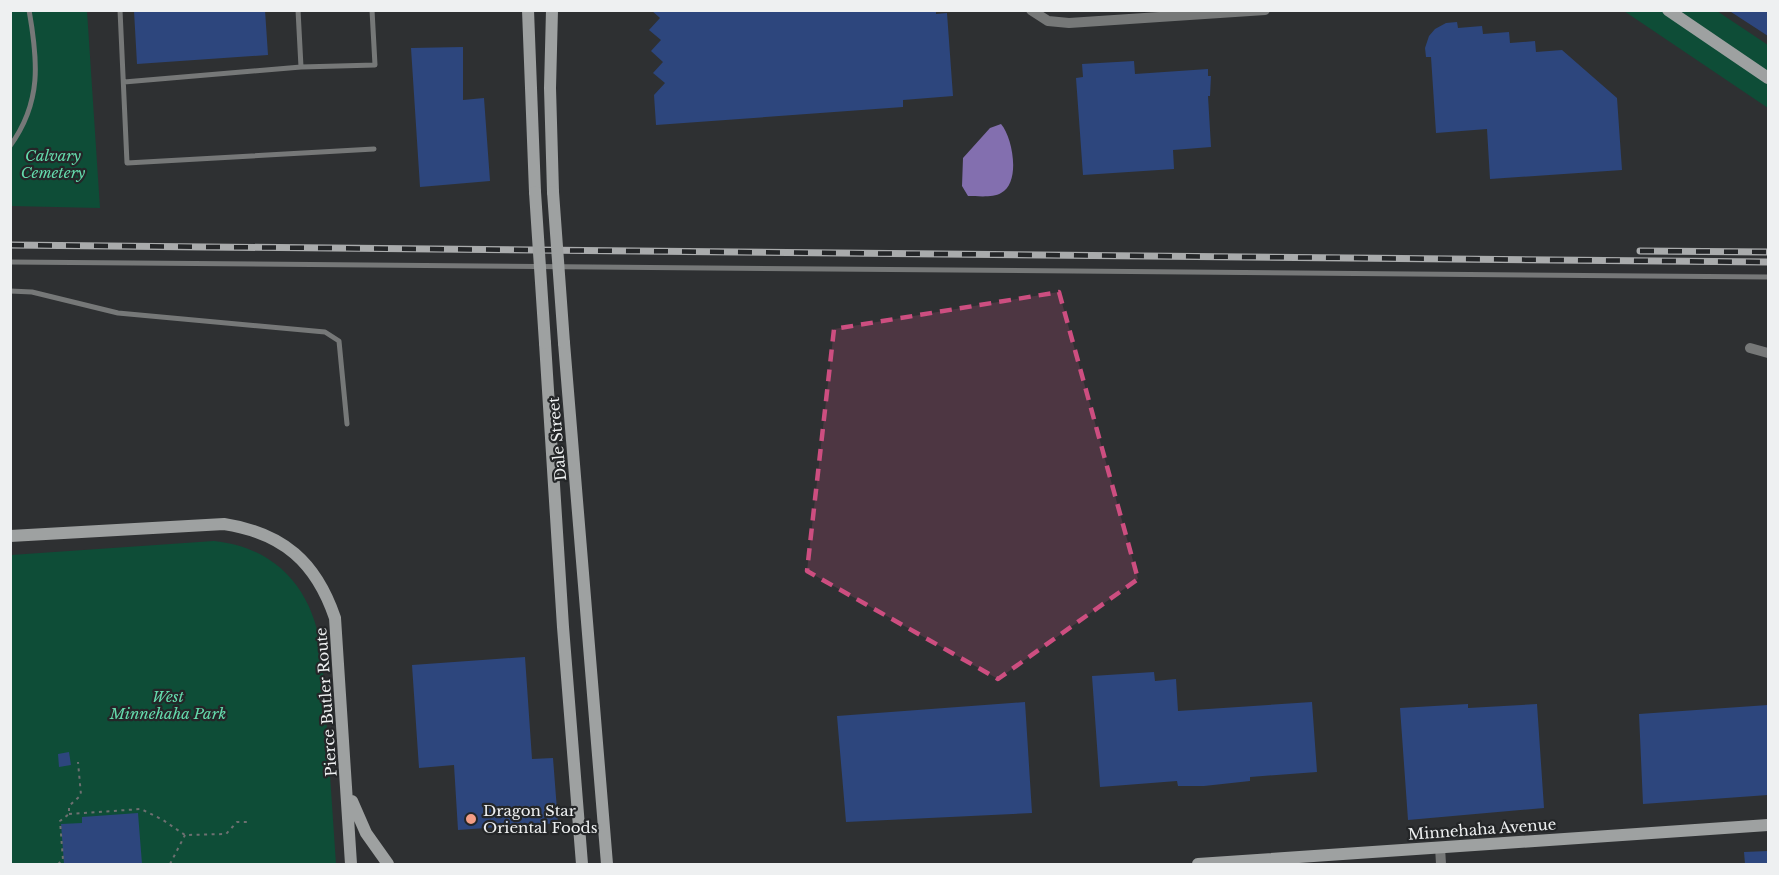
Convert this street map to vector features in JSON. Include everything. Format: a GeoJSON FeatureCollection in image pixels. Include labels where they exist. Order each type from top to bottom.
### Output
{"type":"FeatureCollection","features":[{"type":"Feature","properties":{"kind":"main road","name":"Dale Street"},"geometry":{"type":"LineString","coordinates":[[528,10],[535,192],[563,627],[582,864]]}},
{"type":"Feature","properties":{"kind":"main road","name":"Dale Street"},"geometry":{"type":"LineString","coordinates":[[552,10],[550,88],[553,192],[607,864]]}},
{"type":"Feature","properties":{"kind":"main road"},"geometry":{"type":"LineString","coordinates":[[1668,10],[1768,78]]}},
{"type":"Feature","properties":{"kind":"main road","name":"Pierce Butler Route"},"geometry":{"type":"LineString","coordinates":[[10,536],[224,524],[260,532],[291,550],[316,576],[335,618],[351,864]]}},
{"type":"Feature","properties":{"kind":"main road"},"geometry":{"type":"LineString","coordinates":[[348,791],[366,833],[388,864]]}},
{"type":"Feature","properties":{"kind":"main road","name":"Minnehaha Avenue"},"geometry":{"type":"LineString","coordinates":[[1197,864],[1768,825]]}},
{"type":"Feature","properties":{"kind":"street"},"geometry":{"type":"LineString","coordinates":[[1031,10],[1048,21],[1069,23],[1266,10]]}},
{"type":"Feature","properties":{"kind":"street"},"geometry":{"type":"LineString","coordinates":[[1750,348],[1768,353]]}},
{"type":"Feature","properties":{"kind":"street"},"geometry":{"type":"LineString","coordinates":[[1440,847],[1442,864]]}},
{"type":"Feature","properties":{"kind":"lane"},"geometry":{"type":"LineString","coordinates":[[10,146],[26,125],[34,90],[36,52],[29,10]]}},
{"type":"Feature","properties":{"kind":"lane"},"geometry":{"type":"LineString","coordinates":[[120,10],[127,162],[374,149]]}},
{"type":"Feature","properties":{"kind":"lane"},"geometry":{"type":"LineString","coordinates":[[298,10],[301,67]]}},
{"type":"Feature","properties":{"kind":"lane"},"geometry":{"type":"LineString","coordinates":[[124,82],[301,67],[375,65],[372,10]]}},
{"type":"Feature","properties":{"kind":"lane"},"geometry":{"type":"LineString","coordinates":[[10,262],[1768,277]]}},
{"type":"Feature","properties":{"kind":"lane"},"geometry":{"type":"LineString","coordinates":[[10,291],[32,292],[118,314],[325,333],[339,341],[348,424]]}},
{"type":"Feature","properties":{"kind":"path"},"geometry":{"type":"LineString","coordinates":[[69,814],[69,806],[81,795],[78,762]]}},
{"type":"Feature","properties":{"kind":"path"},"geometry":{"type":"LineString","coordinates":[[58,864],[63,860],[60,821],[69,814],[141,809],[163,819],[185,835],[226,834],[237,822],[247,822]]}},
{"type":"Feature","properties":{"kind":"path"},"geometry":{"type":"LineString","coordinates":[[170,864],[185,835]]}},
{"type":"Feature","properties":{"kind":"highlighted area"},"geometry":{"type":"Polygon","coordinates":[[[1059,292],[1138,579],[998,679],[807,571],[834,329],[1059,292]]]}},
{"type":"Feature","properties":{"kind":"green space","name":"Calvary Cemetery"},"geometry":{"type":"Polygon","coordinates":[[[11,11],[87,11],[100,208],[11,206],[11,11]]]}},
{"type":"Feature","properties":{"kind":"green space"},"geometry":{"type":"Polygon","coordinates":[[[1624,11],[1717,11],[1768,45],[1768,108],[1624,11]]]}},
{"type":"Feature","properties":{"kind":"green space","name":"West Minnehaha Park"},"geometry":{"type":"Polygon","coordinates":[[[214,541],[237,545],[258,553],[275,564],[302,594],[311,612],[322,656],[336,864],[11,864],[11,555],[214,541]]]}},
{"type":"Feature","properties":{"kind":"shaded area"},"geometry":{"type":"Polygon","coordinates":[[[1001,124],[1012,149],[1011,180],[1007,188],[998,195],[968,196],[962,186],[963,158],[990,128],[1001,124]]]}},
{"type":"Feature","properties":{"kind":"building"},"geometry":{"type":"Polygon","coordinates":[[[265,10],[268,55],[137,64],[134,11],[265,10]]]}},
{"type":"Feature","properties":{"kind":"building"},"geometry":{"type":"Polygon","coordinates":[[[651,10],[936,10],[936,14],[947,13],[953,96],[903,100],[903,107],[656,125],[654,95],[665,83],[653,73],[663,62],[651,51],[661,40],[649,30],[660,18],[651,10]]]}},
{"type":"Feature","properties":{"kind":"building"},"geometry":{"type":"Polygon","coordinates":[[[1728,10],[1764,10],[1768,13],[1768,36],[1728,10]]]}},
{"type":"Feature","properties":{"kind":"building"},"geometry":{"type":"Polygon","coordinates":[[[1457,22],[1458,28],[1482,26],[1483,34],[1509,32],[1510,43],[1535,41],[1536,52],[1562,50],[1617,98],[1622,170],[1490,179],[1487,129],[1436,133],[1431,57],[1426,57],[1425,48],[1429,36],[1435,29],[1446,23],[1457,22]]]}},
{"type":"Feature","properties":{"kind":"building"},"geometry":{"type":"Polygon","coordinates":[[[463,47],[463,100],[484,98],[490,181],[420,187],[411,48],[463,47]]]}},
{"type":"Feature","properties":{"kind":"building"},"geometry":{"type":"Polygon","coordinates":[[[1134,61],[1135,74],[1208,69],[1208,76],[1211,76],[1210,96],[1208,96],[1211,147],[1173,150],[1174,169],[1083,175],[1076,78],[1083,77],[1082,64],[1134,61]]]}},
{"type":"Feature","properties":{"kind":"building"},"geometry":{"type":"Polygon","coordinates":[[[525,657],[532,759],[553,758],[558,823],[458,830],[454,765],[419,768],[412,665],[525,657]]]}},
{"type":"Feature","properties":{"kind":"building"},"geometry":{"type":"Polygon","coordinates":[[[1154,672],[1155,681],[1176,679],[1178,711],[1312,702],[1317,772],[1250,777],[1250,781],[1204,786],[1178,786],[1177,781],[1100,787],[1092,676],[1154,672]]]}},
{"type":"Feature","properties":{"kind":"building"},"geometry":{"type":"Polygon","coordinates":[[[1025,702],[1032,813],[846,822],[837,716],[1025,702]]]}},
{"type":"Feature","properties":{"kind":"building"},"geometry":{"type":"Polygon","coordinates":[[[1468,704],[1468,708],[1537,704],[1544,808],[1408,820],[1400,708],[1468,704]]]}},
{"type":"Feature","properties":{"kind":"building"},"geometry":{"type":"Polygon","coordinates":[[[1768,705],[1768,795],[1643,804],[1639,714],[1768,705]]]}},
{"type":"Feature","properties":{"kind":"building"},"geometry":{"type":"Polygon","coordinates":[[[69,752],[71,765],[59,767],[58,754],[69,752]]]}},
{"type":"Feature","properties":{"kind":"building"},"geometry":{"type":"Polygon","coordinates":[[[138,813],[142,864],[64,864],[61,824],[82,823],[82,817],[138,813]]]}},
{"type":"Feature","properties":{"kind":"building"},"geometry":{"type":"Polygon","coordinates":[[[1768,851],[1768,864],[1745,864],[1744,852],[1768,851]]]}},
{"type":"Feature","properties":{"kind":"railway"},"geometry":{"type":"LineString","coordinates":[[10,245],[1768,262]]}},
{"type":"Feature","properties":{"kind":"railway"},"geometry":{"type":"LineString","coordinates":[[1640,251],[1768,252]]}},
{"type":"Feature","properties":{"kind":"place","name":"Dragon Star Oriental Foods"},"geometry":{"type":"Point","coordinates":[471,819]}}]}
